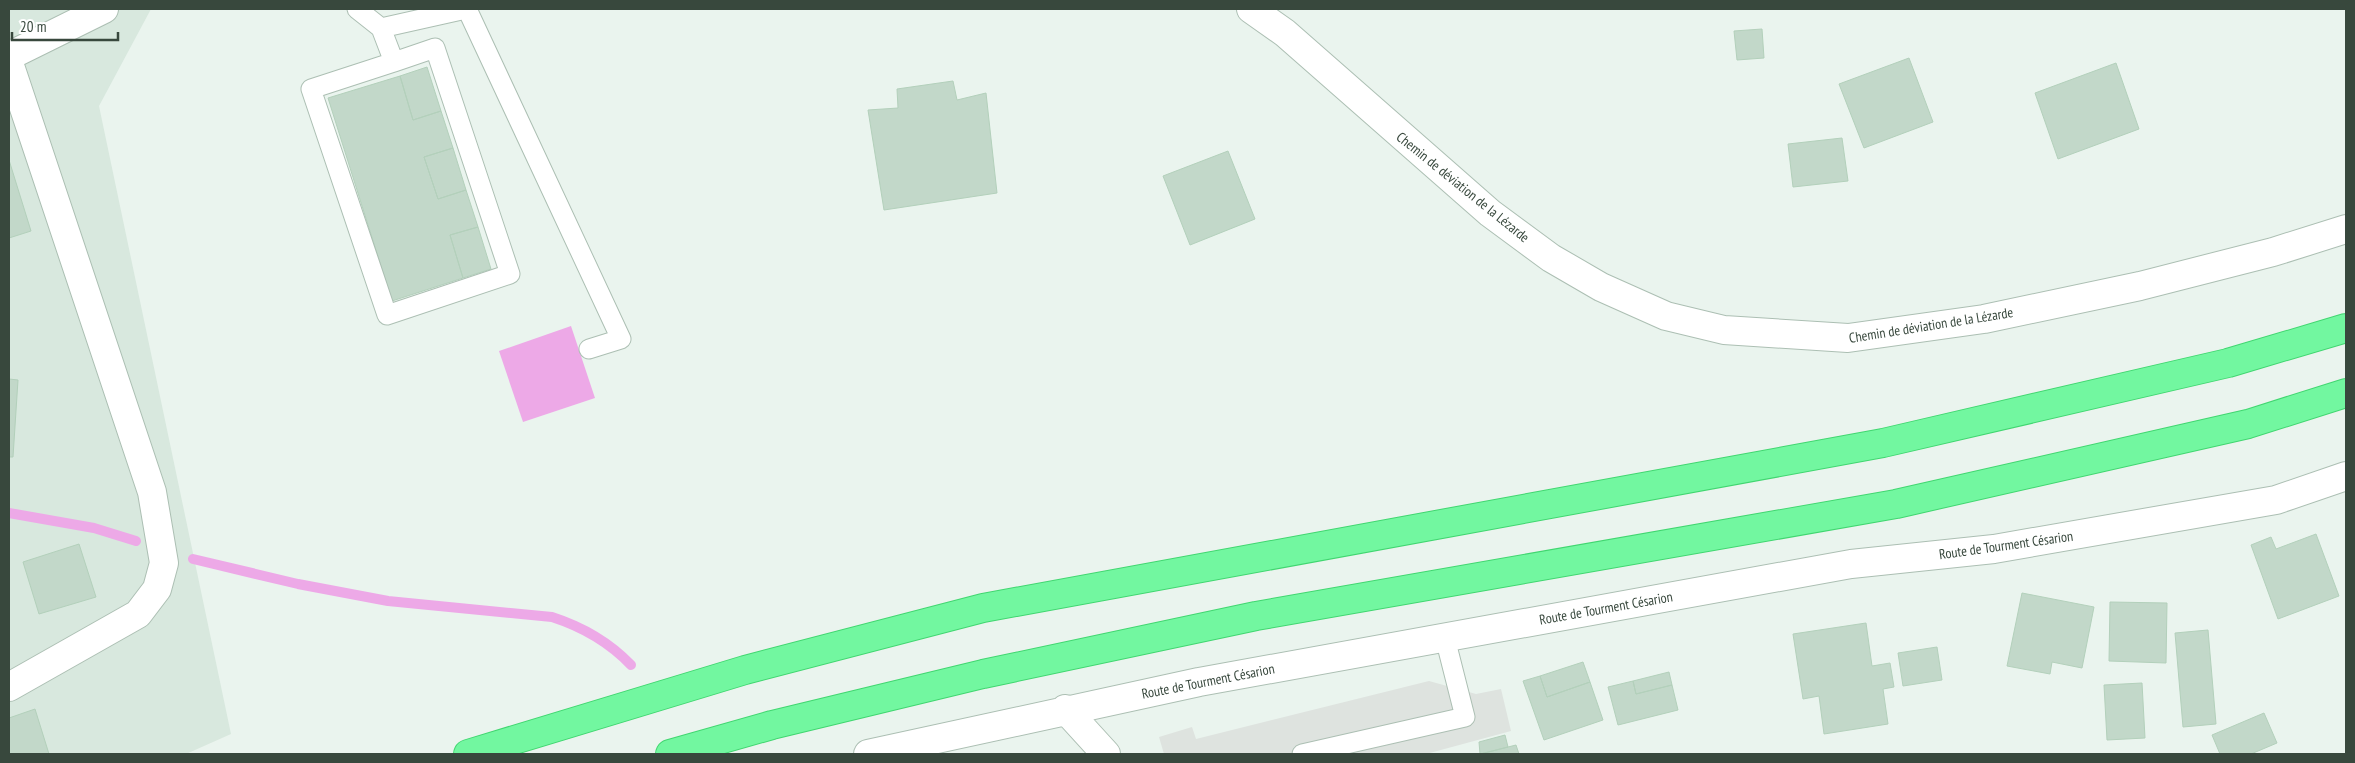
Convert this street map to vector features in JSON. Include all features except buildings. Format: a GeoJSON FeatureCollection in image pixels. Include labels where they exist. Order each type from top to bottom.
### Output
{"type":"FeatureCollection","features":[{"type":"Feature","properties":{"kind":"highway"},"geometry":{"type":"LineString","coordinates":[[468,754],[745,670],[983,608],[1883,443],[2228,363],[2346,328]]}},
{"type":"Feature","properties":{"kind":"highway"},"geometry":{"type":"LineString","coordinates":[[670,754],[772,725],[983,674],[1256,616],[1896,504],[2248,424],[2346,393]]}},
{"type":"Feature","properties":{"kind":"highway"},"geometry":{"type":"LineString","coordinates":[[685,754],[722,739]]}},
{"type":"Feature","properties":{"kind":"street"},"geometry":{"type":"LineString","coordinates":[[9,56],[104,9]]}},
{"type":"Feature","properties":{"kind":"street","name":"Chemin de déviation de la Lézarde"},"geometry":{"type":"LineString","coordinates":[[1251,9],[1285,33],[1490,212],[1551,258],[1601,287],[1666,316],[1724,330],[1848,338],[1984,319],[2140,286],[2273,252],[2346,229]]}},
{"type":"Feature","properties":{"kind":"street"},"geometry":{"type":"LineString","coordinates":[[9,64],[152,492],[164,563],[157,589],[138,614],[9,687]]}},
{"type":"Feature","properties":{"kind":"street","name":"Route de Tourment Césarion"},"geometry":{"type":"LineString","coordinates":[[868,754],[1065,709],[1199,682],[1851,564],[1994,549],[2276,500],[2346,476]]}},
{"type":"Feature","properties":{"kind":"street"},"geometry":{"type":"LineString","coordinates":[[1065,709],[1106,754]]}},
{"type":"Feature","properties":{"kind":"lane"},"geometry":{"type":"LineString","coordinates":[[357,9],[381,28],[394,62]]}},
{"type":"Feature","properties":{"kind":"lane"},"geometry":{"type":"LineString","coordinates":[[381,28],[466,9],[621,339],[589,349]]}},
{"type":"Feature","properties":{"kind":"lane"},"geometry":{"type":"LineString","coordinates":[[435,48],[510,274],[387,315],[311,88],[394,62],[435,48]]}},
{"type":"Feature","properties":{"kind":"lane"},"geometry":{"type":"LineString","coordinates":[[1302,754],[1465,717],[1445,638]]}},
{"type":"Feature","properties":{"kind":"shaded area"},"geometry":{"type":"Polygon","coordinates":[[[9,9],[151,9],[99,106],[231,734],[186,754],[9,754],[9,9]]]}},
{"type":"Feature","properties":{"kind":"shaded area"},"geometry":{"type":"Polygon","coordinates":[[[571,326],[595,398],[523,422],[499,351],[571,326]]]}},
{"type":"Feature","properties":{"kind":"shaded area"},"geometry":{"type":"Polygon","coordinates":[[[1429,681],[1476,694],[1501,689],[1511,731],[1426,754],[1164,754],[1159,737],[1192,727],[1196,739],[1429,681]]]}},
{"type":"Feature","properties":{"kind":"waterway"},"geometry":{"type":"LineString","coordinates":[[9,513],[94,528],[136,541]]}},
{"type":"Feature","properties":{"kind":"waterway"},"geometry":{"type":"LineString","coordinates":[[193,559],[298,584],[388,601],[552,617],[574,625],[605,642],[631,665]]}}]}
